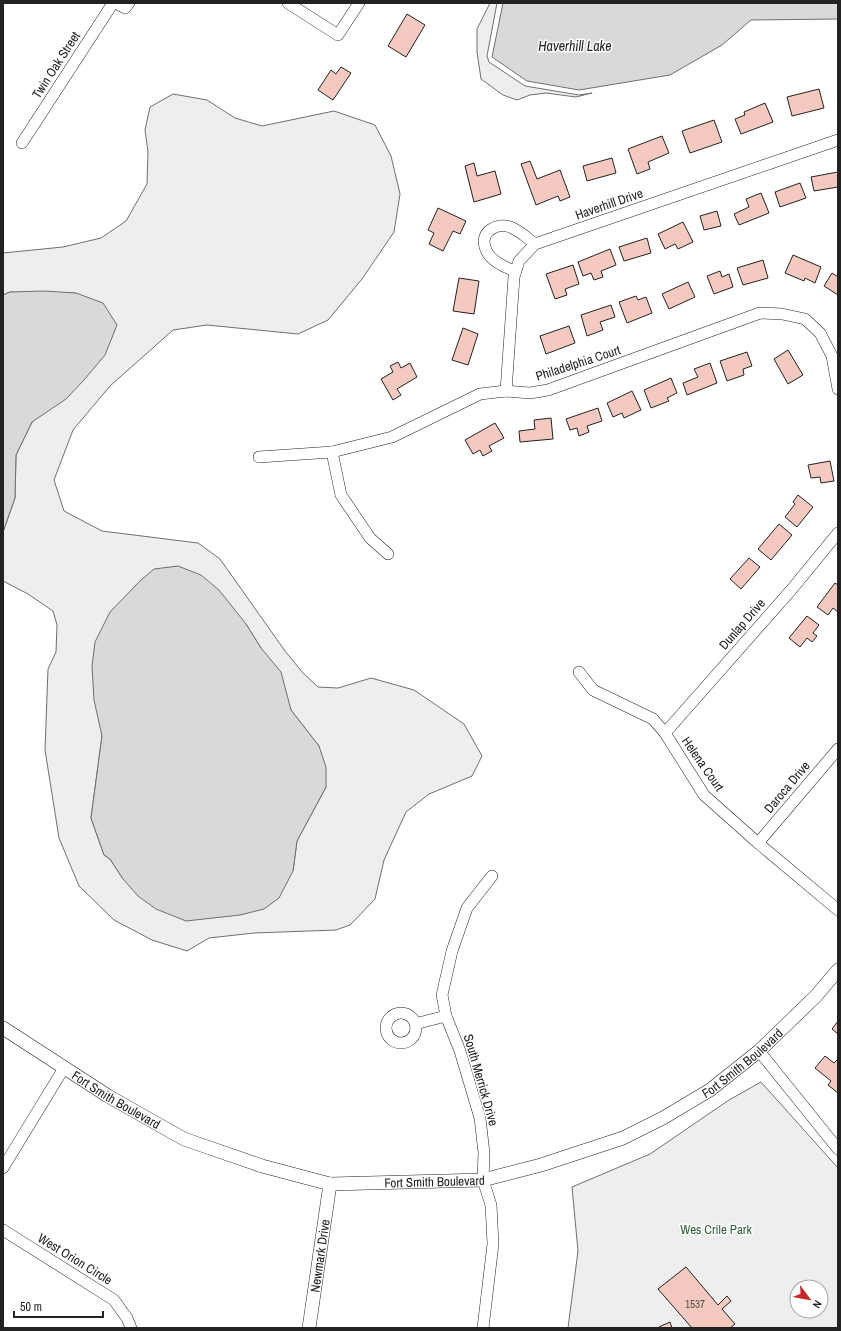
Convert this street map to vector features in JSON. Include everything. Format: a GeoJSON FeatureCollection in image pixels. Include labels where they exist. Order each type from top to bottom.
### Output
{"type":"FeatureCollection","features":[{"type":"Feature","properties":{"kind":"street","name":"Twin Oak Street"},"geometry":{"type":"LineString","coordinates":[[22,143],[114,3],[125,8],[128,3]]}},
{"type":"Feature","properties":{"kind":"street"},"geometry":{"type":"LineString","coordinates":[[288,3],[338,35],[359,3]]}},
{"type":"Feature","properties":{"kind":"street","name":"Haverhill Drive"},"geometry":{"type":"LineString","coordinates":[[506,391],[515,271],[519,261],[535,244],[838,140]]}},
{"type":"Feature","properties":{"kind":"street"},"geometry":{"type":"LineString","coordinates":[[515,271],[497,262],[485,248],[484,242],[490,229],[496,226],[510,227],[535,244]]}},
{"type":"Feature","properties":{"kind":"street","name":"Philadelphia Court"},"geometry":{"type":"LineString","coordinates":[[259,458],[332,452],[392,437],[480,394],[506,391],[530,392],[548,390],[760,313],[782,314],[805,319],[820,333],[832,356],[838,389]]}},
{"type":"Feature","properties":{"kind":"street"},"geometry":{"type":"LineString","coordinates":[[332,452],[340,495],[370,538],[388,554]]}},
{"type":"Feature","properties":{"kind":"street","name":"Dunlap Drive"},"geometry":{"type":"LineString","coordinates":[[665,733],[792,589],[838,533]]}},
{"type":"Feature","properties":{"kind":"street","name":"Helena Court"},"geometry":{"type":"LineString","coordinates":[[579,672],[593,690],[653,719],[665,733],[704,795],[758,843],[838,910]]}},
{"type":"Feature","properties":{"kind":"street","name":"Daroca Drive"},"geometry":{"type":"LineString","coordinates":[[758,843],[838,749]]}},
{"type":"Feature","properties":{"kind":"street","name":"South Merrick Drive"},"geometry":{"type":"LineString","coordinates":[[483,1328],[493,1244],[491,1205],[483,1180],[484,1153],[480,1118],[460,1051],[446,1016],[442,996],[452,951],[467,908],[492,876]]}},
{"type":"Feature","properties":{"kind":"street","name":"Fort Smith Boulevard"},"geometry":{"type":"LineString","coordinates":[[3,1028],[108,1096],[184,1139],[262,1166],[330,1184],[483,1180],[541,1165],[623,1138],[663,1118],[710,1090],[759,1052],[816,996],[838,970]]}},
{"type":"Feature","properties":{"kind":"street"},"geometry":{"type":"LineString","coordinates":[[415,1024],[446,1016]]}},
{"type":"Feature","properties":{"kind":"street"},"geometry":{"type":"LineString","coordinates":[[759,1052],[838,1149]]}},
{"type":"Feature","properties":{"kind":"street"},"geometry":{"type":"LineString","coordinates":[[3,1168],[64,1068]]}},
{"type":"Feature","properties":{"kind":"street","name":"Newmark Drive"},"geometry":{"type":"LineString","coordinates":[[309,1328],[330,1184]]}},
{"type":"Feature","properties":{"kind":"street","name":"West Orion Circle"},"geometry":{"type":"LineString","coordinates":[[3,1230],[114,1300],[129,1323]]}},
{"type":"Feature","properties":{"kind":"green space"},"geometry":{"type":"Polygon","coordinates":[[[490,3],[497,3],[487,56],[489,62],[525,86],[579,95],[592,93],[576,97],[546,93],[530,95],[517,100],[503,95],[481,79],[477,52],[477,29],[490,3]]]}},
{"type":"Feature","properties":{"kind":"green space"},"geometry":{"type":"Polygon","coordinates":[[[173,94],[207,100],[235,118],[262,126],[334,111],[375,125],[391,156],[400,194],[394,232],[362,279],[328,320],[298,334],[207,325],[173,330],[110,386],[73,430],[54,480],[64,511],[102,531],[198,543],[220,559],[285,651],[303,673],[318,687],[338,688],[371,678],[414,690],[464,724],[482,756],[472,776],[429,794],[406,812],[384,860],[375,899],[350,925],[336,930],[254,933],[209,938],[187,951],[152,940],[114,920],[79,886],[59,838],[45,750],[48,669],[56,652],[57,625],[53,611],[28,594],[3,581],[3,532],[15,498],[16,455],[32,422],[48,410],[76,293],[10,292],[3,295],[3,253],[63,247],[101,238],[126,221],[147,184],[148,152],[145,130],[150,107],[173,94]],[[125,598],[110,612],[102,736],[91,818],[104,855],[110,859],[123,879],[293,871],[297,841],[326,787],[319,746],[291,710],[285,694],[261,648],[246,624],[125,598]]]}},
{"type":"Feature","properties":{"kind":"green space","name":"Wes Crile Park"},"geometry":{"type":"Polygon","coordinates":[[[761,1082],[838,1168],[838,1328],[568,1328],[578,1251],[572,1187],[650,1154],[729,1100],[761,1082]]]}},
{"type":"Feature","properties":{"kind":"water","name":"Haverhill Lake"},"geometry":{"type":"Polygon","coordinates":[[[503,3],[838,3],[838,19],[751,20],[722,45],[670,75],[579,90],[527,81],[492,57],[503,3]]]}},
{"type":"Feature","properties":{"kind":"water"},"geometry":{"type":"Polygon","coordinates":[[[44,291],[76,293],[103,303],[117,325],[105,355],[84,380],[66,399],[32,422],[16,455],[15,498],[3,532],[3,295],[10,292],[44,291]]]}},
{"type":"Feature","properties":{"kind":"water"},"geometry":{"type":"Polygon","coordinates":[[[178,566],[201,575],[219,590],[246,624],[261,648],[281,672],[291,710],[319,746],[326,767],[326,787],[297,841],[293,871],[279,898],[264,909],[240,915],[186,921],[156,909],[138,896],[123,879],[110,859],[104,855],[91,818],[102,736],[94,700],[92,666],[95,642],[110,612],[140,581],[154,569],[178,566]]]}},
{"type":"Feature","properties":{"kind":"building"},"geometry":{"type":"Polygon","coordinates":[[[407,14],[425,25],[406,57],[388,46],[407,14]]]}},
{"type":"Feature","properties":{"kind":"building"},"geometry":{"type":"Polygon","coordinates":[[[341,67],[351,73],[333,100],[318,90],[331,70],[336,74],[341,67]]]}},
{"type":"Feature","properties":{"kind":"building"},"geometry":{"type":"Polygon","coordinates":[[[819,89],[824,108],[792,116],[787,97],[819,89]]]}},
{"type":"Feature","properties":{"kind":"building"},"geometry":{"type":"Polygon","coordinates":[[[765,103],[773,122],[741,134],[735,119],[745,115],[744,112],[765,103]]]}},
{"type":"Feature","properties":{"kind":"building"},"geometry":{"type":"Polygon","coordinates":[[[714,120],[722,142],[690,153],[682,131],[714,120]]]}},
{"type":"Feature","properties":{"kind":"building"},"geometry":{"type":"Polygon","coordinates":[[[662,136],[669,153],[648,162],[650,169],[637,174],[628,149],[662,136]]]}},
{"type":"Feature","properties":{"kind":"building"},"geometry":{"type":"Polygon","coordinates":[[[612,158],[616,173],[587,181],[583,166],[612,158]]]}},
{"type":"Feature","properties":{"kind":"building"},"geometry":{"type":"Polygon","coordinates":[[[530,161],[537,179],[560,170],[570,197],[560,201],[558,196],[536,205],[521,164],[530,161]]]}},
{"type":"Feature","properties":{"kind":"building"},"geometry":{"type":"Polygon","coordinates":[[[474,163],[477,176],[495,171],[501,194],[474,202],[465,166],[474,163]]]}},
{"type":"Feature","properties":{"kind":"building"},"geometry":{"type":"Polygon","coordinates":[[[838,172],[838,187],[814,191],[811,177],[838,172]]]}},
{"type":"Feature","properties":{"kind":"building"},"geometry":{"type":"Polygon","coordinates":[[[800,183],[806,198],[780,207],[775,192],[800,183]]]}},
{"type":"Feature","properties":{"kind":"building"},"geometry":{"type":"Polygon","coordinates":[[[761,193],[769,213],[739,225],[734,214],[749,207],[746,199],[761,193]]]}},
{"type":"Feature","properties":{"kind":"building"},"geometry":{"type":"Polygon","coordinates":[[[438,208],[466,221],[460,234],[453,231],[443,251],[429,244],[434,233],[428,230],[438,208]]]}},
{"type":"Feature","properties":{"kind":"building"},"geometry":{"type":"Polygon","coordinates":[[[717,211],[721,226],[704,230],[700,216],[717,211]]]}},
{"type":"Feature","properties":{"kind":"building"},"geometry":{"type":"Polygon","coordinates":[[[683,222],[693,242],[678,249],[675,244],[665,249],[658,234],[683,222]]]}},
{"type":"Feature","properties":{"kind":"building"},"geometry":{"type":"Polygon","coordinates":[[[647,238],[651,253],[624,261],[619,247],[647,238]]]}},
{"type":"Feature","properties":{"kind":"building"},"geometry":{"type":"Polygon","coordinates":[[[610,249],[616,265],[601,271],[603,277],[594,280],[591,273],[583,276],[578,262],[610,249]]]}},
{"type":"Feature","properties":{"kind":"building"},"geometry":{"type":"Polygon","coordinates":[[[793,255],[821,267],[815,283],[805,278],[804,281],[785,273],[793,255]]]}},
{"type":"Feature","properties":{"kind":"building"},"geometry":{"type":"Polygon","coordinates":[[[763,260],[768,278],[743,285],[737,268],[763,260]]]}},
{"type":"Feature","properties":{"kind":"building"},"geometry":{"type":"Polygon","coordinates":[[[573,265],[579,284],[565,289],[567,295],[555,299],[546,274],[573,265]]]}},
{"type":"Feature","properties":{"kind":"building"},"geometry":{"type":"Polygon","coordinates":[[[720,271],[722,277],[729,274],[733,287],[714,294],[707,276],[720,271]]]}},
{"type":"Feature","properties":{"kind":"building"},"geometry":{"type":"Polygon","coordinates":[[[832,273],[838,277],[838,295],[824,286],[832,273]]]}},
{"type":"Feature","properties":{"kind":"building"},"geometry":{"type":"Polygon","coordinates":[[[459,278],[479,281],[474,314],[453,311],[459,278]]]}},
{"type":"Feature","properties":{"kind":"building"},"geometry":{"type":"Polygon","coordinates":[[[688,282],[695,297],[669,309],[662,294],[688,282]]]}},
{"type":"Feature","properties":{"kind":"building"},"geometry":{"type":"Polygon","coordinates":[[[636,296],[638,300],[646,297],[652,313],[627,323],[619,302],[636,296]]]}},
{"type":"Feature","properties":{"kind":"building"},"geometry":{"type":"Polygon","coordinates":[[[611,305],[615,317],[600,322],[603,330],[587,336],[581,315],[611,305]]]}},
{"type":"Feature","properties":{"kind":"building"},"geometry":{"type":"Polygon","coordinates":[[[569,326],[575,343],[546,354],[540,336],[569,326]]]}},
{"type":"Feature","properties":{"kind":"building"},"geometry":{"type":"Polygon","coordinates":[[[463,328],[478,334],[468,365],[452,360],[463,328]]]}},
{"type":"Feature","properties":{"kind":"building"},"geometry":{"type":"Polygon","coordinates":[[[788,350],[803,375],[788,384],[774,359],[788,350]]]}},
{"type":"Feature","properties":{"kind":"building"},"geometry":{"type":"Polygon","coordinates":[[[747,352],[752,366],[743,369],[744,375],[727,381],[720,361],[747,352]]]}},
{"type":"Feature","properties":{"kind":"building"},"geometry":{"type":"Polygon","coordinates":[[[398,362],[401,368],[410,363],[417,377],[397,389],[401,395],[393,400],[381,379],[393,372],[390,366],[398,362]]]}},
{"type":"Feature","properties":{"kind":"building"},"geometry":{"type":"Polygon","coordinates":[[[710,363],[717,383],[687,395],[683,383],[698,377],[694,369],[710,363]]]}},
{"type":"Feature","properties":{"kind":"building"},"geometry":{"type":"Polygon","coordinates":[[[671,378],[677,393],[667,398],[669,401],[651,408],[644,390],[671,378]]]}},
{"type":"Feature","properties":{"kind":"building"},"geometry":{"type":"Polygon","coordinates":[[[632,391],[641,410],[624,418],[622,413],[613,417],[607,403],[632,391]]]}},
{"type":"Feature","properties":{"kind":"building"},"geometry":{"type":"Polygon","coordinates":[[[598,408],[602,421],[587,426],[589,432],[579,436],[577,428],[570,430],[566,419],[598,408]]]}},
{"type":"Feature","properties":{"kind":"building"},"geometry":{"type":"Polygon","coordinates":[[[551,418],[553,439],[520,442],[519,431],[535,429],[534,420],[551,418]]]}},
{"type":"Feature","properties":{"kind":"building"},"geometry":{"type":"Polygon","coordinates":[[[495,423],[504,438],[489,446],[492,451],[483,456],[480,450],[473,454],[465,440],[495,423]]]}},
{"type":"Feature","properties":{"kind":"building"},"geometry":{"type":"Polygon","coordinates":[[[830,461],[834,481],[821,483],[820,477],[811,478],[808,465],[830,461]]]}},
{"type":"Feature","properties":{"kind":"building"},"geometry":{"type":"Polygon","coordinates":[[[798,495],[813,507],[797,527],[785,517],[795,504],[793,502],[798,495]]]}},
{"type":"Feature","properties":{"kind":"building"},"geometry":{"type":"Polygon","coordinates":[[[779,524],[792,535],[771,560],[758,549],[779,524]]]}},
{"type":"Feature","properties":{"kind":"building"},"geometry":{"type":"Polygon","coordinates":[[[749,558],[760,567],[741,589],[730,579],[749,558]]]}},
{"type":"Feature","properties":{"kind":"building"},"geometry":{"type":"Polygon","coordinates":[[[835,583],[838,585],[838,612],[833,608],[828,615],[817,607],[835,583]]]}},
{"type":"Feature","properties":{"kind":"building"},"geometry":{"type":"Polygon","coordinates":[[[807,616],[819,625],[813,633],[817,636],[812,642],[807,638],[800,647],[789,638],[807,616]]]}},
{"type":"Feature","properties":{"kind":"building"},"geometry":{"type":"Polygon","coordinates":[[[838,1021],[838,1034],[832,1029],[838,1021]]]}},
{"type":"Feature","properties":{"kind":"building"},"geometry":{"type":"Polygon","coordinates":[[[825,1056],[834,1063],[838,1059],[838,1093],[828,1085],[831,1081],[815,1068],[825,1056]]]}},
{"type":"Feature","properties":{"kind":"building"},"geometry":{"type":"Polygon","coordinates":[[[686,1267],[718,1305],[727,1296],[731,1301],[722,1309],[735,1324],[730,1328],[692,1328],[658,1289],[686,1267]]]}},
{"type":"Feature","properties":{"kind":"building"},"geometry":{"type":"Polygon","coordinates":[[[670,1322],[672,1328],[659,1328],[659,1327],[670,1322]]]}}]}
